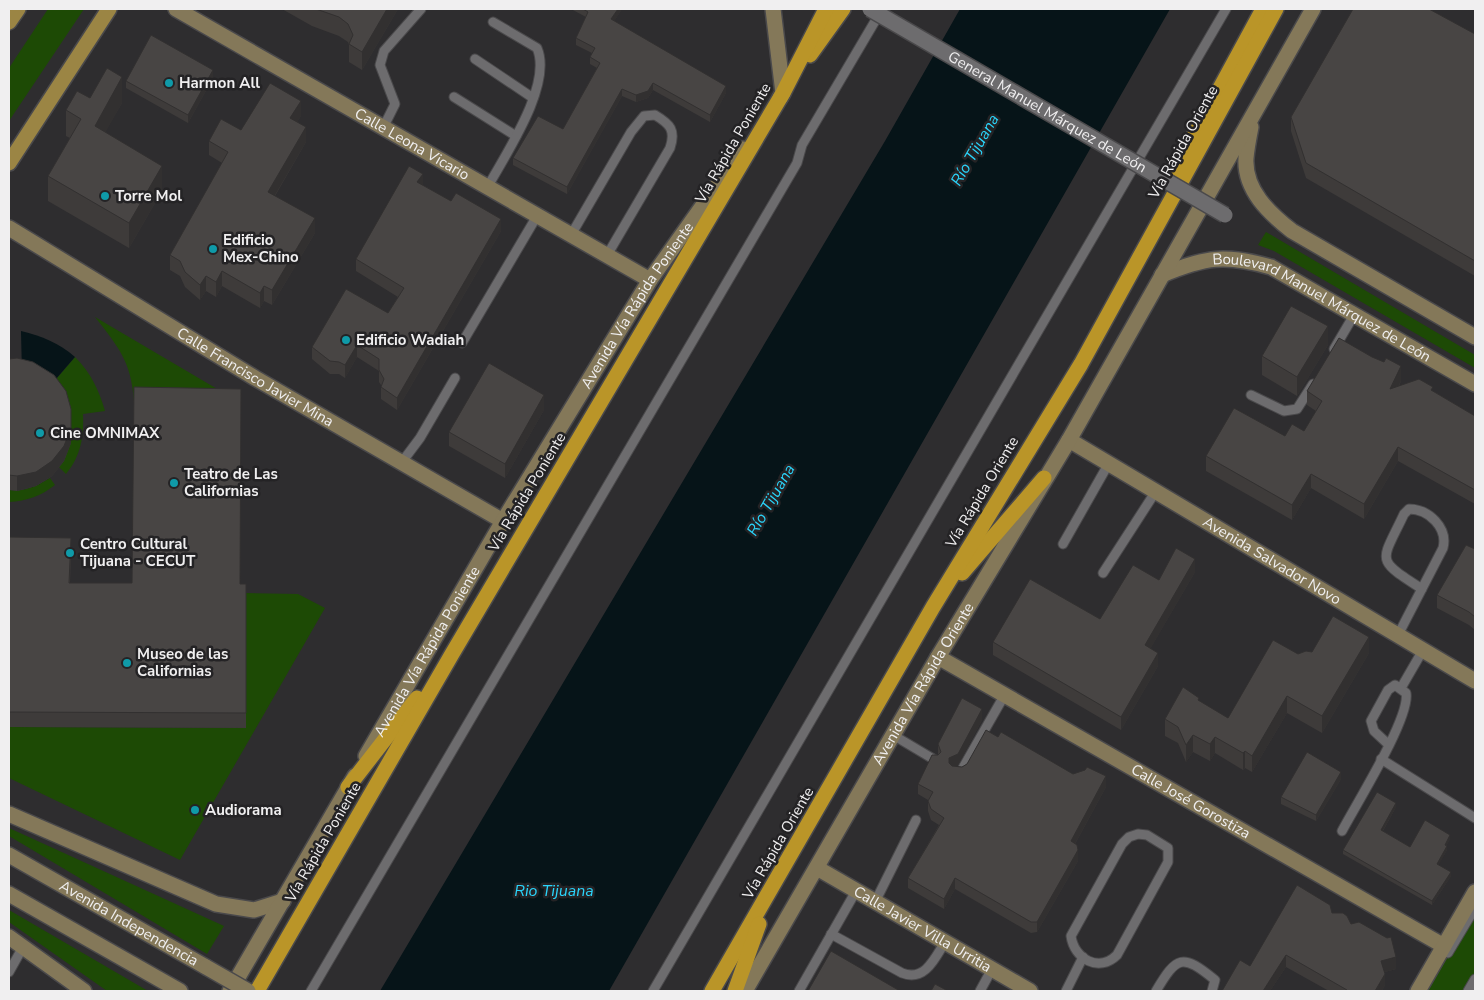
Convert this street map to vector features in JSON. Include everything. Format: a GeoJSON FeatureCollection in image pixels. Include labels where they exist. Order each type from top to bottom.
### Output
{"type":"FeatureCollection","features":[{"type":"Feature","properties":{"kind":"highway","name":"Vía Rápida Poniente"},"geometry":{"type":"LineString","coordinates":[[256,991],[452,654],[783,93],[826,9]]}},
{"type":"Feature","properties":{"kind":"highway"},"geometry":{"type":"LineString","coordinates":[[783,93],[843,9]]}},
{"type":"Feature","properties":{"kind":"highway"},"geometry":{"type":"LineString","coordinates":[[1024,457],[1263,9]]}},
{"type":"Feature","properties":{"kind":"highway","name":"Vía Rápida Oriente"},"geometry":{"type":"LineString","coordinates":[[712,991],[933,607],[1081,364],[1276,9]]}},
{"type":"Feature","properties":{"kind":"highway"},"geometry":{"type":"LineString","coordinates":[[933,607],[1044,478]]}},
{"type":"Feature","properties":{"kind":"highway"},"geometry":{"type":"LineString","coordinates":[[348,786],[452,654]]}},
{"type":"Feature","properties":{"kind":"highway"},"geometry":{"type":"LineString","coordinates":[[735,991],[772,887]]}},
{"type":"Feature","properties":{"kind":"main road"},"geometry":{"type":"LineString","coordinates":[[9,22],[18,9]]}},
{"type":"Feature","properties":{"kind":"main road"},"geometry":{"type":"LineString","coordinates":[[9,163],[110,9]]}},
{"type":"Feature","properties":{"kind":"street","name":"Calle Leona Vicario"},"geometry":{"type":"LineString","coordinates":[[176,9],[606,257],[650,280]]}},
{"type":"Feature","properties":{"kind":"street"},"geometry":{"type":"LineString","coordinates":[[773,9],[783,93]]}},
{"type":"Feature","properties":{"kind":"street","name":"General Manuel Márquez de León"},"geometry":{"type":"LineString","coordinates":[[870,9],[1225,215]]}},
{"type":"Feature","properties":{"kind":"street"},"geometry":{"type":"LineString","coordinates":[[1162,276],[1312,9]]}},
{"type":"Feature","properties":{"kind":"street","name":"Avenida Vía Rápida Poniente"},"geometry":{"type":"LineString","coordinates":[[230,991],[503,521],[650,280],[783,93]]}},
{"type":"Feature","properties":{"kind":"street"},"geometry":{"type":"LineString","coordinates":[[1253,117],[1246,159],[1248,172],[1254,189],[1268,212],[1292,231],[1475,337]]}},
{"type":"Feature","properties":{"kind":"street","name":"Calle Francisco Javier Mina"},"geometry":{"type":"LineString","coordinates":[[9,228],[255,378],[503,521]]}},
{"type":"Feature","properties":{"kind":"street","name":"Boulevard Manuel Márquez de León"},"geometry":{"type":"LineString","coordinates":[[1162,276],[1193,262],[1217,258],[1243,259],[1270,267],[1475,384]]}},
{"type":"Feature","properties":{"kind":"street","name":"Avenida Vía Rápida Oriente"},"geometry":{"type":"LineString","coordinates":[[745,991],[938,657],[1044,478],[1069,440],[1162,276]]}},
{"type":"Feature","properties":{"kind":"street","name":"Avenida Salvador Novo"},"geometry":{"type":"LineString","coordinates":[[1069,440],[1475,681]]}},
{"type":"Feature","properties":{"kind":"street","name":"Calle José Gorostiza"},"geometry":{"type":"LineString","coordinates":[[938,657],[1444,946]]}},
{"type":"Feature","properties":{"kind":"street"},"geometry":{"type":"LineString","coordinates":[[9,814],[216,904],[254,910],[283,901]]}},
{"type":"Feature","properties":{"kind":"street","name":"Avenida Independencia"},"geometry":{"type":"LineString","coordinates":[[9,856],[248,991]]}},
{"type":"Feature","properties":{"kind":"street","name":"Calle Javier Villa Urritia"},"geometry":{"type":"LineString","coordinates":[[817,868],[1030,991]]}},
{"type":"Feature","properties":{"kind":"street"},"geometry":{"type":"LineString","coordinates":[[1418,991],[1475,892]]}},
{"type":"Feature","properties":{"kind":"street"},"geometry":{"type":"LineString","coordinates":[[9,894],[180,991]]}},
{"type":"Feature","properties":{"kind":"street"},"geometry":{"type":"LineString","coordinates":[[13,942],[84,991]]}},
{"type":"Feature","properties":{"kind":"lane"},"geometry":{"type":"LineString","coordinates":[[383,128],[395,104],[380,65],[384,51],[421,9]]}},
{"type":"Feature","properties":{"kind":"lane"},"geometry":{"type":"LineString","coordinates":[[311,991],[792,171],[802,145],[882,9]]}},
{"type":"Feature","properties":{"kind":"lane"},"geometry":{"type":"LineString","coordinates":[[653,991],[1226,9]]}},
{"type":"Feature","properties":{"kind":"lane"},"geometry":{"type":"LineString","coordinates":[[487,188],[516,136],[533,98],[542,64],[537,48],[493,22]]}},
{"type":"Feature","properties":{"kind":"lane"},"geometry":{"type":"LineString","coordinates":[[475,59],[533,98]]}},
{"type":"Feature","properties":{"kind":"lane"},"geometry":{"type":"LineString","coordinates":[[454,97],[516,136]]}},
{"type":"Feature","properties":{"kind":"lane"},"geometry":{"type":"LineString","coordinates":[[571,236],[631,132],[644,116],[655,115],[671,128],[673,138],[670,148],[606,257]]}},
{"type":"Feature","properties":{"kind":"lane"},"geometry":{"type":"LineString","coordinates":[[462,343],[537,216]]}},
{"type":"Feature","properties":{"kind":"lane"},"geometry":{"type":"LineString","coordinates":[[1331,354],[1354,315]]}},
{"type":"Feature","properties":{"kind":"lane"},"geometry":{"type":"LineString","coordinates":[[402,462],[420,438],[455,378]]}},
{"type":"Feature","properties":{"kind":"lane"},"geometry":{"type":"LineString","coordinates":[[1251,395],[1284,411],[1297,409],[1317,378]]}},
{"type":"Feature","properties":{"kind":"lane"},"geometry":{"type":"LineString","coordinates":[[1063,544],[1109,463]]}},
{"type":"Feature","properties":{"kind":"lane"},"geometry":{"type":"LineString","coordinates":[[1103,573],[1156,491]]}},
{"type":"Feature","properties":{"kind":"lane"},"geometry":{"type":"LineString","coordinates":[[1398,635],[1422,588],[1445,539],[1444,530],[1426,513],[1417,509],[1409,509],[1404,514],[1386,553],[1385,561],[1391,570],[1422,588]]}},
{"type":"Feature","properties":{"kind":"lane"},"geometry":{"type":"LineString","coordinates":[[1401,688],[1423,650]]}},
{"type":"Feature","properties":{"kind":"lane"},"geometry":{"type":"LineString","coordinates":[[1342,832],[1389,744],[1407,702],[1406,693],[1396,685],[1391,687],[1371,721],[1374,731],[1389,744]]}},
{"type":"Feature","properties":{"kind":"lane"},"geometry":{"type":"LineString","coordinates":[[955,771],[962,771],[1004,696]]}},
{"type":"Feature","properties":{"kind":"lane"},"geometry":{"type":"LineString","coordinates":[[893,735],[935,760]]}},
{"type":"Feature","properties":{"kind":"lane"},"geometry":{"type":"LineString","coordinates":[[1381,759],[1475,818]]}},
{"type":"Feature","properties":{"kind":"lane"},"geometry":{"type":"LineString","coordinates":[[875,902],[916,820]]}},
{"type":"Feature","properties":{"kind":"lane"},"geometry":{"type":"LineString","coordinates":[[1138,834],[1147,835],[1160,842],[1168,848],[1168,862],[1117,955],[1108,963],[1102,964],[1083,957],[1074,950],[1072,944],[1074,929],[1122,844],[1129,837],[1138,834]]}},
{"type":"Feature","properties":{"kind":"lane"},"geometry":{"type":"LineString","coordinates":[[799,991],[856,891]]}},
{"type":"Feature","properties":{"kind":"lane"},"geometry":{"type":"LineString","coordinates":[[1426,991],[1475,908]]}},
{"type":"Feature","properties":{"kind":"lane"},"geometry":{"type":"LineString","coordinates":[[832,934],[902,973],[914,976],[927,969],[945,942]]}},
{"type":"Feature","properties":{"kind":"lane"},"geometry":{"type":"LineString","coordinates":[[9,972],[13,942]]}},
{"type":"Feature","properties":{"kind":"lane"},"geometry":{"type":"LineString","coordinates":[[1066,991],[1083,957]]}},
{"type":"Feature","properties":{"kind":"lane"},"geometry":{"type":"LineString","coordinates":[[1156,991],[1169,969],[1184,961],[1194,964],[1215,980],[1212,991]]}},
{"type":"Feature","properties":{"kind":"lane"},"geometry":{"type":"LineString","coordinates":[[980,991],[992,969]]}},
{"type":"Feature","properties":{"kind":"lane"},"geometry":{"type":"LineString","coordinates":[[1468,991],[1475,980]]}},
{"type":"Feature","properties":{"kind":"green space"},"geometry":{"type":"Polygon","coordinates":[[[48,9],[84,9],[9,121],[9,68],[48,9]]]}},
{"type":"Feature","properties":{"kind":"green space"},"geometry":{"type":"Polygon","coordinates":[[[1266,232],[1475,355],[1475,368],[1274,251],[1258,245],[1266,232]]]}},
{"type":"Feature","properties":{"kind":"green space"},"geometry":{"type":"Polygon","coordinates":[[[95,317],[241,403],[134,401],[127,365],[111,338],[95,317]]]}},
{"type":"Feature","properties":{"kind":"green space"},"geometry":{"type":"Polygon","coordinates":[[[75,357],[94,382],[105,411],[83,414],[80,446],[75,460],[66,474],[59,467],[50,386],[75,357]]]}},
{"type":"Feature","properties":{"kind":"green space"},"geometry":{"type":"Polygon","coordinates":[[[50,478],[55,485],[39,495],[9,502],[9,490],[31,488],[50,478]]]}},
{"type":"Feature","properties":{"kind":"green space"},"geometry":{"type":"Polygon","coordinates":[[[246,593],[298,594],[325,608],[180,860],[9,778],[9,727],[246,728],[246,593]]]}},
{"type":"Feature","properties":{"kind":"green space"},"geometry":{"type":"Polygon","coordinates":[[[9,828],[224,926],[207,954],[9,836],[9,828]]]}},
{"type":"Feature","properties":{"kind":"green space"},"geometry":{"type":"Polygon","coordinates":[[[9,910],[148,991],[107,991],[9,922],[9,910]]]}},
{"type":"Feature","properties":{"kind":"green space"},"geometry":{"type":"Polygon","coordinates":[[[1475,910],[1475,977],[1467,991],[1428,991],[1475,910]]]}},
{"type":"Feature","properties":{"kind":"water","name":"Rio Tijuana"},"geometry":{"type":"Polygon","coordinates":[[[960,9],[1170,9],[609,991],[380,991],[885,141],[960,9]]]}},
{"type":"Feature","properties":{"kind":"water"},"geometry":{"type":"Polygon","coordinates":[[[21,331],[50,341],[75,357],[50,386],[22,374],[21,331]]]}},
{"type":"Feature","properties":{"kind":"building"},"geometry":{"type":"Polygon","coordinates":[[[316,9],[387,9],[362,52],[349,44],[353,35],[348,24],[339,17],[316,9]]]}},
{"type":"Feature","properties":{"kind":"building"},"geometry":{"type":"Polygon","coordinates":[[[583,9],[618,9],[611,19],[726,86],[710,115],[653,83],[648,91],[636,95],[622,89],[567,187],[513,158],[538,116],[563,129],[600,63],[590,57],[595,48],[576,38],[588,12],[583,9]]]}},
{"type":"Feature","properties":{"kind":"building"},"geometry":{"type":"Polygon","coordinates":[[[1353,9],[1429,9],[1475,34],[1475,261],[1306,163],[1291,117],[1353,9]]]}},
{"type":"Feature","properties":{"kind":"building","name":"Harmon All"},"geometry":{"type":"Polygon","coordinates":[[[151,35],[213,70],[188,115],[126,81],[151,35]]]}},
{"type":"Feature","properties":{"kind":"building"},"geometry":{"type":"Polygon","coordinates":[[[107,68],[122,77],[95,126],[162,166],[129,223],[48,176],[81,119],[66,110],[77,91],[90,98],[107,68]]]}},
{"type":"Feature","properties":{"kind":"building"},"geometry":{"type":"Polygon","coordinates":[[[270,83],[301,101],[290,118],[306,127],[268,192],[315,218],[272,290],[264,286],[260,293],[222,271],[216,282],[206,276],[200,285],[185,272],[180,261],[170,255],[228,152],[209,141],[221,119],[241,130],[270,83]]]}},
{"type":"Feature","properties":{"kind":"building"},"geometry":{"type":"Polygon","coordinates":[[[409,166],[423,174],[417,182],[451,201],[456,193],[501,219],[397,398],[381,387],[384,379],[379,370],[379,359],[357,345],[345,365],[330,361],[312,347],[346,289],[388,313],[404,288],[356,259],[409,166]]]}},
{"type":"Feature","properties":{"kind":"building"},"geometry":{"type":"Polygon","coordinates":[[[1291,306],[1328,326],[1297,377],[1262,356],[1291,306]]]}},
{"type":"Feature","properties":{"kind":"building"},"geometry":{"type":"Polygon","coordinates":[[[1339,338],[1372,357],[1384,362],[1386,358],[1401,366],[1390,389],[1419,379],[1433,387],[1431,390],[1475,416],[1475,490],[1398,447],[1364,504],[1311,474],[1292,505],[1206,456],[1234,408],[1285,436],[1292,424],[1304,431],[1322,401],[1307,391],[1339,338]]]}},
{"type":"Feature","properties":{"kind":"building","name":"Cine OMNIMAX"},"geometry":{"type":"Polygon","coordinates":[[[17,358],[33,362],[54,375],[66,391],[71,409],[71,428],[64,446],[52,461],[36,472],[17,476],[9,475],[9,359],[17,358]]]}},
{"type":"Feature","properties":{"kind":"building"},"geometry":{"type":"Polygon","coordinates":[[[489,363],[544,395],[505,464],[449,432],[489,363]]]}},
{"type":"Feature","properties":{"kind":"building"},"geometry":{"type":"Polygon","coordinates":[[[134,387],[241,389],[240,584],[246,584],[246,713],[9,712],[9,537],[71,538],[69,583],[132,583],[134,387]]]}},
{"type":"Feature","properties":{"kind":"building"},"geometry":{"type":"Polygon","coordinates":[[[1466,545],[1475,549],[1475,617],[1437,595],[1466,545]]]}},
{"type":"Feature","properties":{"kind":"building"},"geometry":{"type":"Polygon","coordinates":[[[1176,548],[1195,559],[1145,645],[1158,653],[1121,717],[993,642],[1030,579],[1100,619],[1133,565],[1159,580],[1176,548]]]}},
{"type":"Feature","properties":{"kind":"building"},"geometry":{"type":"Polygon","coordinates":[[[1333,616],[1369,637],[1322,716],[1287,696],[1252,756],[1215,737],[1210,744],[1193,735],[1186,745],[1178,727],[1165,719],[1183,687],[1199,698],[1198,700],[1228,718],[1273,640],[1298,654],[1306,651],[1312,652],[1333,616]]]}},
{"type":"Feature","properties":{"kind":"building"},"geometry":{"type":"Polygon","coordinates":[[[962,698],[982,709],[958,754],[949,758],[949,763],[952,766],[962,767],[967,764],[986,730],[998,737],[1001,732],[1073,774],[1085,770],[1087,767],[1106,776],[1071,841],[1077,845],[1078,850],[1037,922],[1031,922],[955,878],[944,899],[908,878],[944,818],[931,809],[928,801],[933,792],[918,784],[932,755],[938,755],[941,752],[938,744],[962,698]]]}},
{"type":"Feature","properties":{"kind":"building"},"geometry":{"type":"Polygon","coordinates":[[[1307,752],[1341,772],[1316,815],[1281,797],[1307,752]]]}},
{"type":"Feature","properties":{"kind":"building"},"geometry":{"type":"Polygon","coordinates":[[[1377,792],[1396,803],[1381,830],[1410,847],[1425,820],[1450,835],[1445,845],[1447,846],[1437,864],[1451,872],[1432,901],[1343,850],[1377,792]]]}},
{"type":"Feature","properties":{"kind":"building"},"geometry":{"type":"Polygon","coordinates":[[[1297,885],[1330,905],[1332,913],[1343,913],[1351,924],[1359,922],[1387,938],[1391,937],[1396,957],[1381,961],[1385,974],[1375,991],[1346,991],[1286,955],[1263,991],[1222,991],[1240,960],[1250,966],[1297,885]]]}},
{"type":"Feature","properties":{"kind":"building"},"geometry":{"type":"Polygon","coordinates":[[[831,951],[900,991],[808,991],[831,951]]]}},
{"type":"Feature","properties":{"kind":"building"},"geometry":{"type":"Polygon","coordinates":[[[935,984],[948,991],[931,991],[935,984]]]}},
{"type":"Feature","properties":{"kind":"place","name":"Harmon All"},"geometry":{"type":"Point","coordinates":[169,83]}},
{"type":"Feature","properties":{"kind":"place","name":"Torre Mol"},"geometry":{"type":"Point","coordinates":[105,196]}},
{"type":"Feature","properties":{"kind":"place","name":"Edificio Mex-Chino"},"geometry":{"type":"Point","coordinates":[213,249]}},
{"type":"Feature","properties":{"kind":"place","name":"Edificio Wadiah"},"geometry":{"type":"Point","coordinates":[346,340]}},
{"type":"Feature","properties":{"kind":"place","name":"Cine OMNIMAX"},"geometry":{"type":"Point","coordinates":[40,433]}},
{"type":"Feature","properties":{"kind":"place","name":"Teatro de Las Californias"},"geometry":{"type":"Point","coordinates":[174,483]}},
{"type":"Feature","properties":{"kind":"place","name":"Centro Cultural Tijuana - CECUT"},"geometry":{"type":"Point","coordinates":[70,553]}},
{"type":"Feature","properties":{"kind":"place","name":"Museo de las Californias"},"geometry":{"type":"Point","coordinates":[127,663]}},
{"type":"Feature","properties":{"kind":"place","name":"Audiorama"},"geometry":{"type":"Point","coordinates":[195,810]}},
{"type":"Feature","properties":{"kind":"water label","name":"Río Tijuana"},"geometry":{"type":"Point","coordinates":[975,150]}},
{"type":"Feature","properties":{"kind":"water label","name":"Río Tijuana"},"geometry":{"type":"Point","coordinates":[771,500]}}]}
